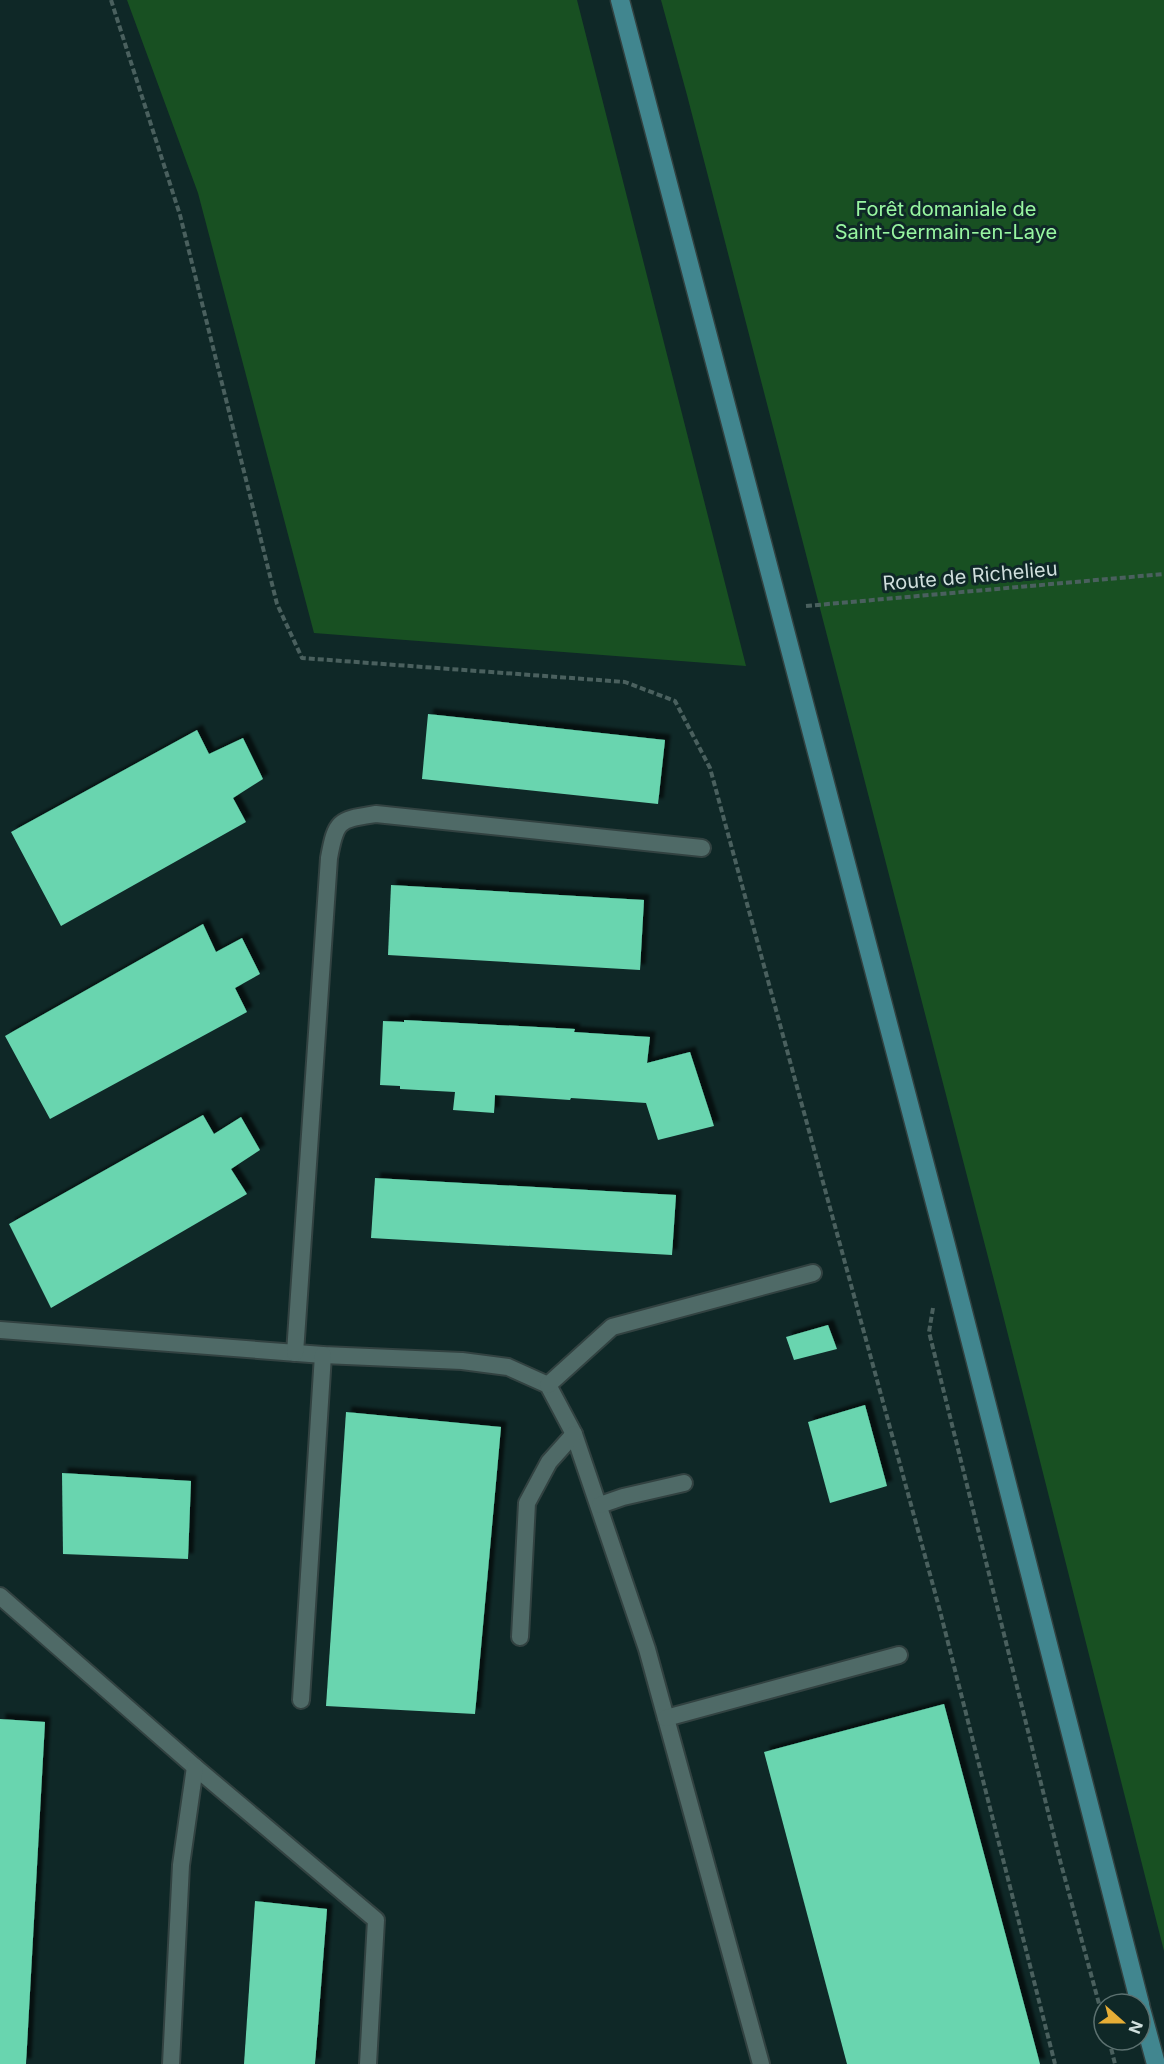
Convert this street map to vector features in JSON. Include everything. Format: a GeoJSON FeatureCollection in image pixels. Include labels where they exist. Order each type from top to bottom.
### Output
{"type":"FeatureCollection","features":[{"type":"Feature","properties":{"kind":"main road"},"geometry":{"type":"LineString","coordinates":[[620,0],[949,1257],[1137,1992]]}},
{"type":"Feature","properties":{"kind":"lane"},"geometry":{"type":"LineString","coordinates":[[295,1353],[329,858],[334,832],[347,819],[376,814],[702,848]]}},
{"type":"Feature","properties":{"kind":"lane"},"geometry":{"type":"LineString","coordinates":[[548,1385],[612,1327],[813,1273]]}},
{"type":"Feature","properties":{"kind":"lane"},"geometry":{"type":"LineString","coordinates":[[0,1330],[323,1355],[462,1361],[508,1367],[548,1385],[574,1434],[647,1649],[761,2064]]}},
{"type":"Feature","properties":{"kind":"lane"},"geometry":{"type":"LineString","coordinates":[[301,1700],[323,1355]]}},
{"type":"Feature","properties":{"kind":"lane"},"geometry":{"type":"LineString","coordinates":[[520,1637],[528,1503],[549,1462],[574,1434]]}},
{"type":"Feature","properties":{"kind":"lane"},"geometry":{"type":"LineString","coordinates":[[600,1505],[623,1497],[684,1484]]}},
{"type":"Feature","properties":{"kind":"lane"},"geometry":{"type":"LineString","coordinates":[[0,1596],[195,1767],[376,1920],[368,2064]]}},
{"type":"Feature","properties":{"kind":"lane"},"geometry":{"type":"LineString","coordinates":[[666,1718],[899,1655]]}},
{"type":"Feature","properties":{"kind":"lane"},"geometry":{"type":"LineString","coordinates":[[171,2064],[181,1865],[195,1767]]}},
{"type":"Feature","properties":{"kind":"path"},"geometry":{"type":"LineString","coordinates":[[111,0],[180,215],[277,604],[302,658],[625,682],[675,701],[710,768],[940,1611],[1055,2064]]}},
{"type":"Feature","properties":{"kind":"path","name":"Route de Richelieu"},"geometry":{"type":"LineString","coordinates":[[779,609],[1164,574]]}},
{"type":"Feature","properties":{"kind":"path"},"geometry":{"type":"LineString","coordinates":[[935,1299],[929,1332],[1061,1863],[1096,1992]]}},
{"type":"Feature","properties":{"kind":"green space"},"geometry":{"type":"Polygon","coordinates":[[[127,0],[577,0],[746,666],[314,633],[198,193],[127,0]]]}},
{"type":"Feature","properties":{"kind":"green space","name":"Forêt domaniale de Saint-Germain-en-Laye"},"geometry":{"type":"Polygon","coordinates":[[[661,0],[1164,0],[1164,1951],[1002,1311],[661,0]]]}},
{"type":"Feature","properties":{"kind":"building"},"geometry":{"type":"Polygon","coordinates":[[[428,714],[665,740],[658,804],[422,779],[428,714]]]}},
{"type":"Feature","properties":{"kind":"building"},"geometry":{"type":"Polygon","coordinates":[[[197,730],[209,754],[243,738],[263,779],[233,798],[246,822],[61,926],[11,832],[197,730]]]}},
{"type":"Feature","properties":{"kind":"building"},"geometry":{"type":"Polygon","coordinates":[[[391,885],[644,900],[640,970],[388,955],[391,885]]]}},
{"type":"Feature","properties":{"kind":"building"},"geometry":{"type":"Polygon","coordinates":[[[203,924],[216,952],[242,938],[260,974],[235,988],[247,1012],[50,1119],[5,1036],[203,924]]]}},
{"type":"Feature","properties":{"kind":"building"},"geometry":{"type":"Polygon","coordinates":[[[404,1020],[575,1029],[574,1032],[650,1037],[647,1063],[690,1052],[714,1126],[658,1140],[646,1103],[571,1098],[570,1100],[495,1095],[494,1113],[453,1110],[455,1092],[400,1089],[400,1086],[380,1085],[383,1021],[404,1022],[404,1020]]]}},
{"type":"Feature","properties":{"kind":"building"},"geometry":{"type":"Polygon","coordinates":[[[203,1115],[214,1134],[241,1117],[260,1150],[231,1169],[247,1194],[51,1308],[9,1224],[203,1115]]]}},
{"type":"Feature","properties":{"kind":"building"},"geometry":{"type":"Polygon","coordinates":[[[375,1178],[676,1195],[672,1255],[371,1238],[375,1178]]]}},
{"type":"Feature","properties":{"kind":"building"},"geometry":{"type":"Polygon","coordinates":[[[828,1325],[837,1349],[794,1360],[786,1337],[828,1325]]]}},
{"type":"Feature","properties":{"kind":"building"},"geometry":{"type":"Polygon","coordinates":[[[865,1405],[887,1486],[830,1503],[808,1422],[865,1405]]]}},
{"type":"Feature","properties":{"kind":"building"},"geometry":{"type":"Polygon","coordinates":[[[346,1412],[501,1427],[475,1714],[326,1706],[346,1412]]]}},
{"type":"Feature","properties":{"kind":"building"},"geometry":{"type":"Polygon","coordinates":[[[62,1473],[191,1481],[188,1559],[63,1554],[62,1473]]]}},
{"type":"Feature","properties":{"kind":"building"},"geometry":{"type":"Polygon","coordinates":[[[944,1704],[1040,2064],[847,2064],[764,1752],[944,1704]]]}},
{"type":"Feature","properties":{"kind":"building"},"geometry":{"type":"Polygon","coordinates":[[[0,1719],[45,1722],[26,2064],[0,2064],[0,1719]]]}},
{"type":"Feature","properties":{"kind":"building"},"geometry":{"type":"Polygon","coordinates":[[[255,1901],[327,1909],[315,2064],[244,2064],[255,1901]]]}}]}
